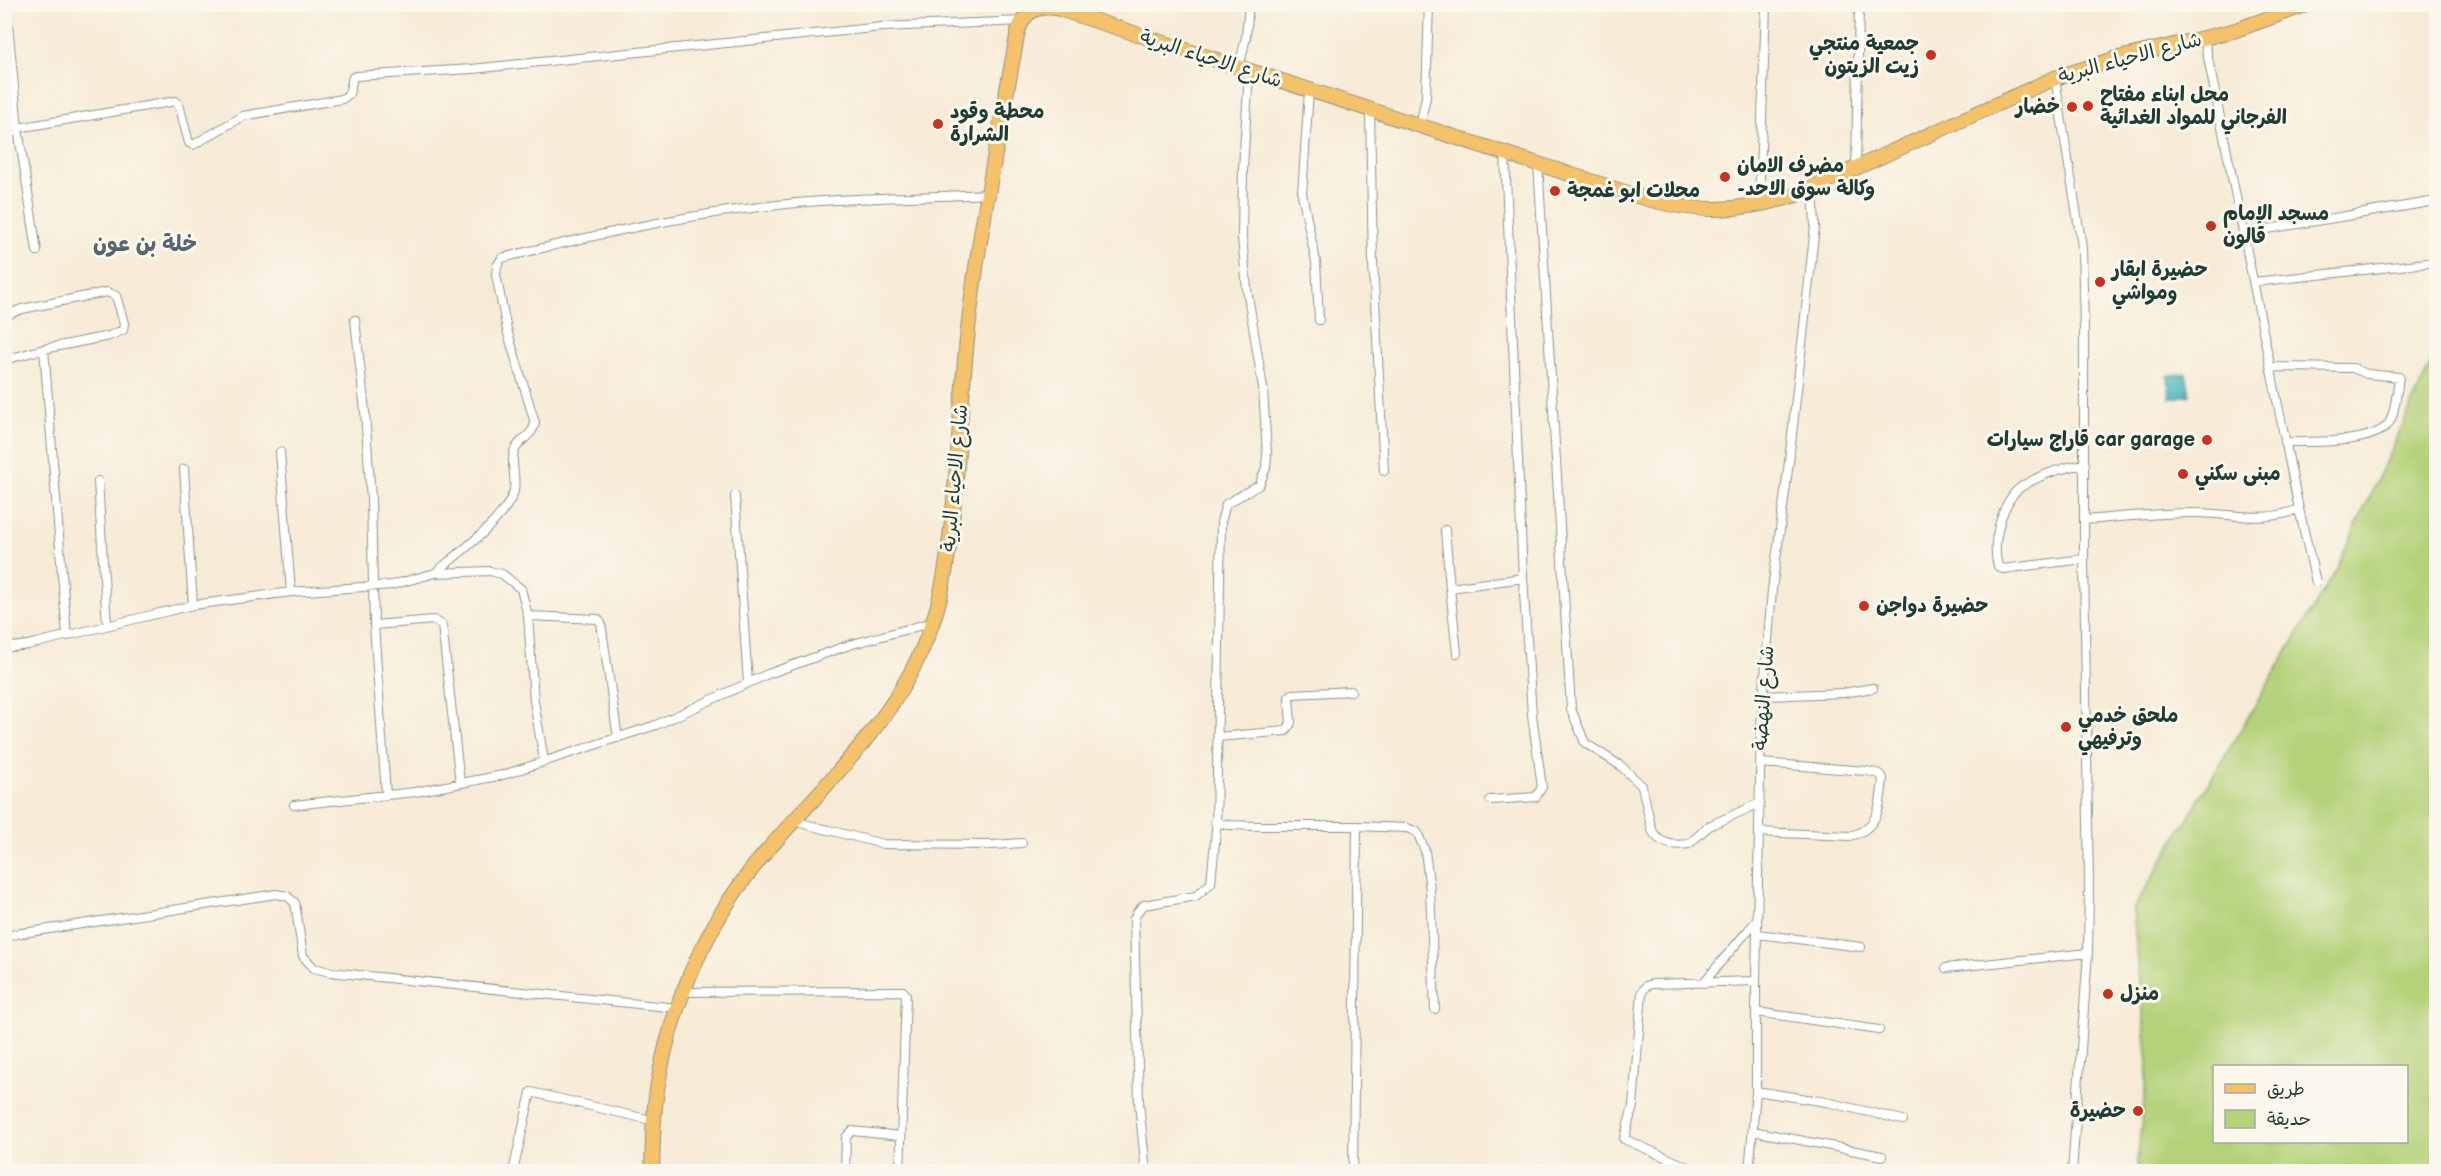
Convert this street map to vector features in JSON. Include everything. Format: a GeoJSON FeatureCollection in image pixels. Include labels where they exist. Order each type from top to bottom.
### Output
{"type":"FeatureCollection","features":[{"type":"Feature","properties":{"kind":"main road","name":"شارع الاحياء البرية"},"geometry":{"type":"LineString","coordinates":[[652,1172],[659,1075],[677,1008],[715,922],[751,870],[848,761],[891,707],[909,679],[933,622],[948,552],[968,330],[987,194],[1018,30],[1032,7],[1056,6],[1244,70],[1648,199],[1678,206],[1712,210],[1759,205],[1796,195],[2055,78],[2115,59],[2258,24],[2308,4]]}},
{"type":"Feature","properties":{"kind":"street"},"geometry":{"type":"LineString","coordinates":[[6,4],[18,129],[38,251]]}},
{"type":"Feature","properties":{"kind":"street"},"geometry":{"type":"LineString","coordinates":[[1146,1172],[1139,1102],[1134,919],[1138,911],[1150,903],[1196,896],[1211,883],[1218,737],[1221,522],[1226,504],[1259,485],[1266,468],[1263,388],[1247,289],[1242,237],[1244,70],[1249,4]]}},
{"type":"Feature","properties":{"kind":"street"},"geometry":{"type":"LineString","coordinates":[[1420,126],[1426,97],[1430,4]]}},
{"type":"Feature","properties":{"kind":"street"},"geometry":{"type":"LineString","coordinates":[[1759,205],[1766,4]]}},
{"type":"Feature","properties":{"kind":"street"},"geometry":{"type":"LineString","coordinates":[[1856,166],[1859,4]]}},
{"type":"Feature","properties":{"kind":"street"},"geometry":{"type":"LineString","coordinates":[[18,129],[176,101],[189,143],[193,145],[243,116],[342,99],[349,94],[353,77],[356,76],[472,69],[882,27],[1022,21]]}},
{"type":"Feature","properties":{"kind":"street"},"geometry":{"type":"LineString","coordinates":[[2204,38],[2285,442],[2316,582]]}},
{"type":"Feature","properties":{"kind":"street"},"geometry":{"type":"LineString","coordinates":[[2055,78],[2082,247],[2085,717],[2090,827],[2088,953],[2072,1172]]}},
{"type":"Feature","properties":{"kind":"street"},"geometry":{"type":"LineString","coordinates":[[1309,91],[1302,194],[1316,262],[1319,320]]}},
{"type":"Feature","properties":{"kind":"street"},"geometry":{"type":"LineString","coordinates":[[1370,111],[1373,263],[1384,471]]}},
{"type":"Feature","properties":{"kind":"street"},"geometry":{"type":"LineString","coordinates":[[1490,800],[1536,796],[1542,787],[1532,715],[1523,578],[1505,153]]}},
{"type":"Feature","properties":{"kind":"street"},"geometry":{"type":"LineString","coordinates":[[1538,163],[1571,710],[1585,743],[1621,766],[1642,786],[1655,837],[1667,844],[1689,844],[1709,826],[1760,803]]}},
{"type":"Feature","properties":{"kind":"street","name":"شارع النهضة"},"geometry":{"type":"LineString","coordinates":[[1749,1172],[1756,1091],[1760,763],[1764,696],[1772,590],[1789,462],[1815,226],[1813,187]]}},
{"type":"Feature","properties":{"kind":"street"},"geometry":{"type":"LineString","coordinates":[[435,573],[472,541],[502,510],[514,492],[514,453],[534,429],[535,423],[507,330],[495,275],[502,258],[564,242],[695,216],[762,206],[987,194]]}},
{"type":"Feature","properties":{"kind":"street"},"geometry":{"type":"LineString","coordinates":[[2244,233],[2436,201]]}},
{"type":"Feature","properties":{"kind":"street"},"geometry":{"type":"LineString","coordinates":[[2254,282],[2436,262]]}},
{"type":"Feature","properties":{"kind":"street"},"geometry":{"type":"LineString","coordinates":[[4,316],[22,309],[106,292],[116,296],[124,323],[123,330],[109,336],[44,349],[4,360]]}},
{"type":"Feature","properties":{"kind":"street"},"geometry":{"type":"LineString","coordinates":[[355,320],[366,422],[375,586],[374,625],[386,795]]}},
{"type":"Feature","properties":{"kind":"street"},"geometry":{"type":"LineString","coordinates":[[44,349],[67,636]]}},
{"type":"Feature","properties":{"kind":"street"},"geometry":{"type":"LineString","coordinates":[[2271,367],[2353,368],[2367,374],[2399,377],[2391,421],[2382,431],[2350,439],[2285,442]]}},
{"type":"Feature","properties":{"kind":"street"},"geometry":{"type":"LineString","coordinates":[[280,452],[291,592]]}},
{"type":"Feature","properties":{"kind":"street"},"geometry":{"type":"LineString","coordinates":[[2084,560],[2003,569],[1996,561],[1997,530],[2002,514],[2017,490],[2067,466],[2085,464]]}},
{"type":"Feature","properties":{"kind":"street"},"geometry":{"type":"LineString","coordinates":[[184,469],[193,605]]}},
{"type":"Feature","properties":{"kind":"street"},"geometry":{"type":"LineString","coordinates":[[98,481],[107,625]]}},
{"type":"Feature","properties":{"kind":"street"},"geometry":{"type":"LineString","coordinates":[[735,496],[748,683]]}},
{"type":"Feature","properties":{"kind":"street"},"geometry":{"type":"LineString","coordinates":[[2085,520],[2116,516],[2193,513],[2268,517],[2285,515],[2299,509]]}},
{"type":"Feature","properties":{"kind":"street"},"geometry":{"type":"LineString","coordinates":[[1445,530],[1457,653]]}},
{"type":"Feature","properties":{"kind":"street"},"geometry":{"type":"LineString","coordinates":[[4,648],[28,645],[193,605],[291,592],[392,585],[435,573],[480,570],[502,574],[521,589],[528,616],[534,701],[544,761]]}},
{"type":"Feature","properties":{"kind":"street"},"geometry":{"type":"LineString","coordinates":[[1450,588],[1523,578]]}},
{"type":"Feature","properties":{"kind":"street"},"geometry":{"type":"LineString","coordinates":[[528,616],[598,619],[602,623],[618,738]]}},
{"type":"Feature","properties":{"kind":"street"},"geometry":{"type":"LineString","coordinates":[[374,625],[434,620],[442,625],[460,783]]}},
{"type":"Feature","properties":{"kind":"street"},"geometry":{"type":"LineString","coordinates":[[294,805],[386,795],[503,775],[656,725],[748,683],[849,645],[933,622]]}},
{"type":"Feature","properties":{"kind":"street"},"geometry":{"type":"LineString","coordinates":[[1764,696],[1799,696],[1873,688]]}},
{"type":"Feature","properties":{"kind":"street"},"geometry":{"type":"LineString","coordinates":[[1218,737],[1286,730],[1290,727],[1289,697],[1292,694],[1351,691]]}},
{"type":"Feature","properties":{"kind":"street"},"geometry":{"type":"LineString","coordinates":[[1760,763],[1867,771],[1880,774],[1883,778],[1881,803],[1877,814],[1871,826],[1860,833],[1850,836],[1760,832]]}},
{"type":"Feature","properties":{"kind":"street"},"geometry":{"type":"LineString","coordinates":[[793,821],[883,844],[1022,843]]}},
{"type":"Feature","properties":{"kind":"street"},"geometry":{"type":"LineString","coordinates":[[1215,822],[1247,826],[1357,826],[1412,829],[1418,832],[1430,890],[1435,1009]]}},
{"type":"Feature","properties":{"kind":"street"},"geometry":{"type":"LineString","coordinates":[[1353,1172],[1357,826]]}},
{"type":"Feature","properties":{"kind":"street"},"geometry":{"type":"LineString","coordinates":[[4,936],[276,894],[287,896],[295,903],[303,956],[314,968],[330,972],[677,1008]]}},
{"type":"Feature","properties":{"kind":"street"},"geometry":{"type":"LineString","coordinates":[[1703,983],[1757,921]]}},
{"type":"Feature","properties":{"kind":"street"},"geometry":{"type":"LineString","coordinates":[[1757,934],[1861,947]]}},
{"type":"Feature","properties":{"kind":"street"},"geometry":{"type":"LineString","coordinates":[[1946,968],[2088,953]]}},
{"type":"Feature","properties":{"kind":"street"},"geometry":{"type":"LineString","coordinates":[[1699,1172],[1624,1139],[1633,1107],[1642,992],[1646,986],[1652,984],[1756,981]]}},
{"type":"Feature","properties":{"kind":"street"},"geometry":{"type":"LineString","coordinates":[[684,992],[903,991],[906,995],[905,1074],[900,1136],[900,1172]]}},
{"type":"Feature","properties":{"kind":"street"},"geometry":{"type":"LineString","coordinates":[[1757,1012],[1879,1030]]}},
{"type":"Feature","properties":{"kind":"street"},"geometry":{"type":"LineString","coordinates":[[1756,1091],[1826,1102],[1903,1120]]}},
{"type":"Feature","properties":{"kind":"street"},"geometry":{"type":"LineString","coordinates":[[513,1172],[531,1092],[655,1121]]}},
{"type":"Feature","properties":{"kind":"street"},"geometry":{"type":"LineString","coordinates":[[845,1172],[846,1137],[852,1131],[900,1136]]}},
{"type":"Feature","properties":{"kind":"street"},"geometry":{"type":"LineString","coordinates":[[1753,1131],[1882,1156]]}},
{"type":"Feature","properties":{"kind":"green space"},"geometry":{"type":"Polygon","coordinates":[[[2436,352],[2436,1171],[2139,1171],[2137,1163],[2148,1064],[2133,910],[2336,570],[2436,352]]]}},
{"type":"Feature","properties":{"kind":"water"},"geometry":{"type":"Polygon","coordinates":[[[2186,373],[2190,395],[2170,398],[2168,376],[2186,373]]]}},
{"type":"Feature","properties":{"kind":"place","name":"جمعية منتجي زيت الزيتون"},"geometry":{"type":"Point","coordinates":[1931,55]}},
{"type":"Feature","properties":{"kind":"place","name":"محل ابناء مفتاح الفرجاني للمواد الغدائية"},"geometry":{"type":"Point","coordinates":[2088,106]}},
{"type":"Feature","properties":{"kind":"place","name":"خضار"},"geometry":{"type":"Point","coordinates":[2072,107]}},
{"type":"Feature","properties":{"kind":"place","name":"محطة وقود الشرارة"},"geometry":{"type":"Point","coordinates":[938,124]}},
{"type":"Feature","properties":{"kind":"place","name":"مضرف الامان -وكالة سوق الاحد"},"geometry":{"type":"Point","coordinates":[1725,177]}},
{"type":"Feature","properties":{"kind":"place","name":"محلات ابو غمجة"},"geometry":{"type":"Point","coordinates":[1555,191]}},
{"type":"Feature","properties":{"kind":"place","name":"مسجد الإمام قالون"},"geometry":{"type":"Point","coordinates":[2211,226]}},
{"type":"Feature","properties":{"kind":"place","name":"حضيرة ابقار ومواشي"},"geometry":{"type":"Point","coordinates":[2100,282]}},
{"type":"Feature","properties":{"kind":"place","name":"قاراج سيارات car garage"},"geometry":{"type":"Point","coordinates":[2207,440]}},
{"type":"Feature","properties":{"kind":"place","name":"مبنى سكني"},"geometry":{"type":"Point","coordinates":[2183,474]}},
{"type":"Feature","properties":{"kind":"place","name":"حضيرة دواجن"},"geometry":{"type":"Point","coordinates":[1864,606]}},
{"type":"Feature","properties":{"kind":"place","name":"ملحق خدمي وترفيهي"},"geometry":{"type":"Point","coordinates":[2066,727]}},
{"type":"Feature","properties":{"kind":"place","name":"منزل"},"geometry":{"type":"Point","coordinates":[2108,994]}},
{"type":"Feature","properties":{"kind":"place","name":"حضيرة"},"geometry":{"type":"Point","coordinates":[2138,1111]}},
{"type":"Feature","properties":{"kind":"district","name":"خلة بن عون"},"geometry":{"type":"Point","coordinates":[145,244]}}]}
